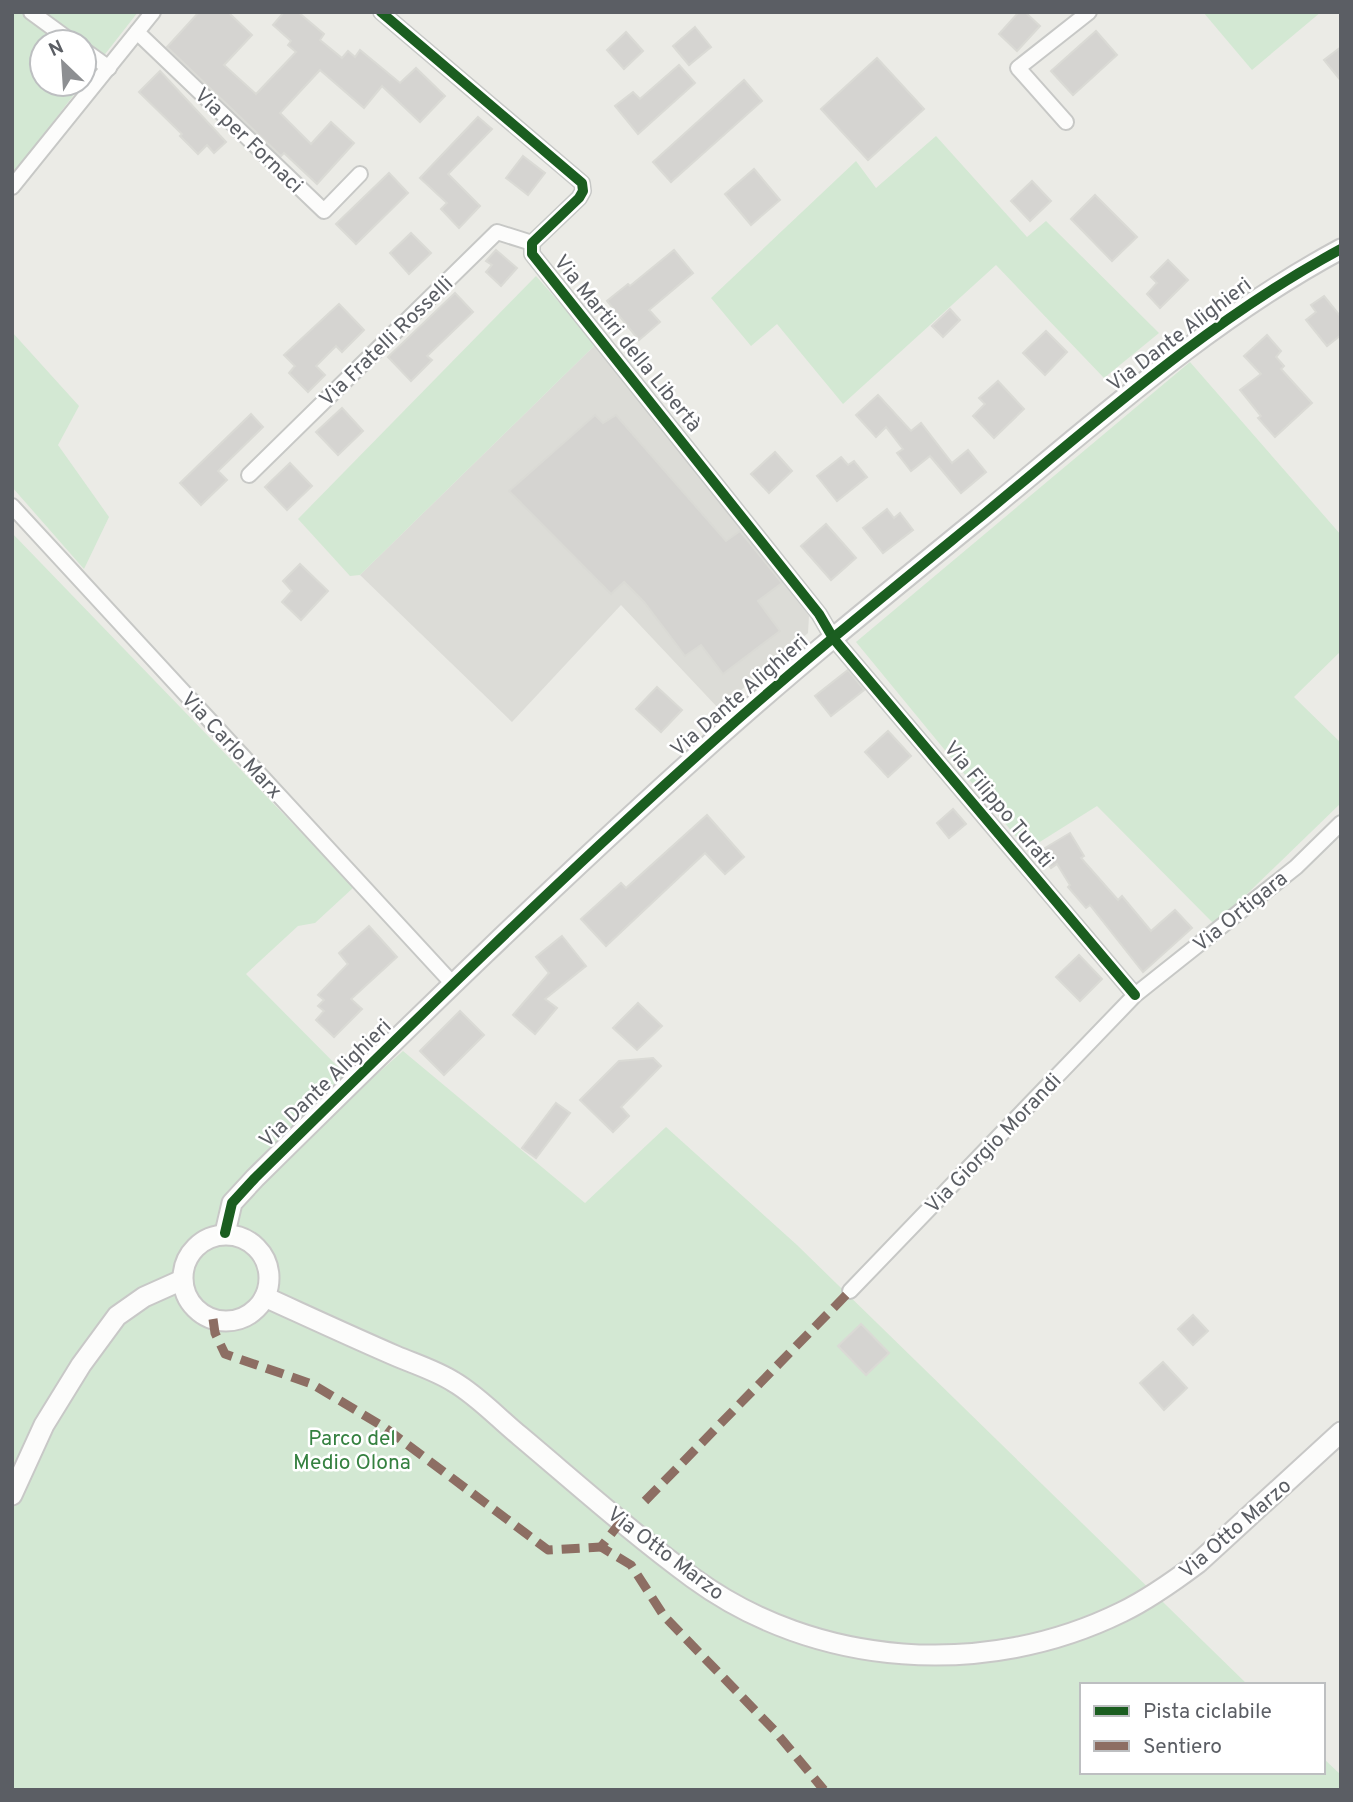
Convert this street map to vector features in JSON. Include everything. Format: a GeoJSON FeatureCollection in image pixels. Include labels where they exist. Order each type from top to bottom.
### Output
{"type":"FeatureCollection","features":[{"type":"Feature","properties":{"kind":"street"},"geometry":{"type":"LineString","coordinates":[[31,12],[53,28]]}},
{"type":"Feature","properties":{"kind":"street"},"geometry":{"type":"LineString","coordinates":[[12,187],[153,12]]}},
{"type":"Feature","properties":{"kind":"street","name":"Via Martiri della Libertà"},"geometry":{"type":"LineString","coordinates":[[381,12],[582,183],[583,191],[579,198],[532,243],[532,254],[819,614],[833,638]]}},
{"type":"Feature","properties":{"kind":"street"},"geometry":{"type":"LineString","coordinates":[[1066,121],[1018,68],[1089,12]]}},
{"type":"Feature","properties":{"kind":"street","name":"Via per Fornaci"},"geometry":{"type":"LineString","coordinates":[[137,32],[324,211],[360,174]]}},
{"type":"Feature","properties":{"kind":"street"},"geometry":{"type":"LineString","coordinates":[[98,60],[109,68]]}},
{"type":"Feature","properties":{"kind":"street","name":"Via Fratelli Rosselli"},"geometry":{"type":"LineString","coordinates":[[250,475],[498,232],[532,243]]}},
{"type":"Feature","properties":{"kind":"street","name":"Via Dante Alighieri"},"geometry":{"type":"LineString","coordinates":[[225,1233],[232,1203],[453,984],[719,737],[833,638],[1190,345],[1265,293],[1341,248]]}},
{"type":"Feature","properties":{"kind":"street","name":"Via Carlo Marx"},"geometry":{"type":"LineString","coordinates":[[12,506],[453,984]]}},
{"type":"Feature","properties":{"kind":"street","name":"Via Filippo Turati"},"geometry":{"type":"LineString","coordinates":[[833,638],[1135,995]]}},
{"type":"Feature","properties":{"kind":"street","name":"Via Ortigara"},"geometry":{"type":"LineString","coordinates":[[1135,995],[1296,867],[1341,822]]}},
{"type":"Feature","properties":{"kind":"street","name":"Via Giorgio Morandi"},"geometry":{"type":"LineString","coordinates":[[850,1292],[1135,995]]}},
{"type":"Feature","properties":{"kind":"street"},"geometry":{"type":"LineString","coordinates":[[225,1233],[247,1238],[263,1254],[270,1275],[265,1297],[252,1313],[233,1321],[213,1319],[197,1311],[186,1297],[182,1280],[187,1257],[203,1240],[225,1233]]}},
{"type":"Feature","properties":{"kind":"street"},"geometry":{"type":"LineString","coordinates":[[12,1494],[44,1424],[81,1365],[117,1316],[144,1297],[182,1280]]}},
{"type":"Feature","properties":{"kind":"street","name":"Via Otto Marzo"},"geometry":{"type":"LineString","coordinates":[[265,1297],[455,1382],[670,1560],[719,1595],[755,1614],[801,1633],[839,1644],[888,1653],[948,1656],[1008,1649],[1066,1635],[1122,1612],[1174,1581],[1198,1563],[1341,1432]]}},
{"type":"Feature","properties":{"kind":"shaded area"},"geometry":{"type":"Polygon","coordinates":[[[596,344],[809,616],[808,633],[719,709],[621,605],[512,722],[360,575],[596,344]]]}},
{"type":"Feature","properties":{"kind":"green space"},"geometry":{"type":"Polygon","coordinates":[[[12,12],[138,12],[98,63],[98,28],[28,28],[28,98],[71,98],[12,176],[12,12]]]}},
{"type":"Feature","properties":{"kind":"green space"},"geometry":{"type":"Polygon","coordinates":[[[1203,12],[1321,12],[1252,70],[1203,12]]]}},
{"type":"Feature","properties":{"kind":"green space"},"geometry":{"type":"Polygon","coordinates":[[[936,136],[1027,237],[1046,221],[1159,333],[1104,378],[996,265],[843,404],[777,324],[751,346],[711,298],[856,161],[876,188],[936,136]]]}},
{"type":"Feature","properties":{"kind":"green space"},"geometry":{"type":"Polygon","coordinates":[[[536,276],[596,344],[360,575],[350,576],[298,519],[536,276]]]}},
{"type":"Feature","properties":{"kind":"green space"},"geometry":{"type":"Polygon","coordinates":[[[12,332],[79,406],[58,445],[109,517],[84,569],[12,487],[12,332]]]}},
{"type":"Feature","properties":{"kind":"green space"},"geometry":{"type":"Polygon","coordinates":[[[1190,362],[1341,535],[1341,651],[1294,697],[1341,743],[1341,803],[1215,925],[1097,806],[1027,850],[856,642],[1190,362]]]}},
{"type":"Feature","properties":{"kind":"green space","name":"Parco del Medio Olona"},"geometry":{"type":"Polygon","coordinates":[[[12,533],[354,887],[315,923],[298,926],[246,974],[360,1089],[403,1051],[585,1203],[666,1127],[797,1245],[1246,1683],[1080,1683],[1080,1774],[1325,1774],[1325,1760],[1341,1775],[1341,1790],[12,1790],[12,533]]]}},
{"type":"Feature","properties":{"kind":"building"},"geometry":{"type":"Polygon","coordinates":[[[199,12],[228,12],[252,35],[224,65],[256,94],[296,52],[288,45],[291,41],[273,25],[284,12],[298,12],[324,34],[320,40],[342,58],[348,51],[355,57],[360,50],[400,83],[416,68],[445,96],[420,122],[382,86],[364,108],[320,70],[280,113],[311,144],[331,122],[354,143],[317,184],[284,153],[281,156],[167,47],[199,12]]]}},
{"type":"Feature","properties":{"kind":"building"},"geometry":{"type":"Polygon","coordinates":[[[1019,12],[1025,12],[1040,26],[1017,51],[999,34],[1019,12]]]}},
{"type":"Feature","properties":{"kind":"building"},"geometry":{"type":"Polygon","coordinates":[[[695,27],[711,47],[689,65],[673,46],[695,27]]]}},
{"type":"Feature","properties":{"kind":"building"},"geometry":{"type":"Polygon","coordinates":[[[1096,31],[1117,55],[1073,95],[1051,71],[1096,31]]]}},
{"type":"Feature","properties":{"kind":"building"},"geometry":{"type":"Polygon","coordinates":[[[626,32],[643,51],[624,69],[607,50],[626,32]]]}},
{"type":"Feature","properties":{"kind":"building"},"geometry":{"type":"Polygon","coordinates":[[[1341,47],[1341,81],[1324,60],[1341,47]]]}},
{"type":"Feature","properties":{"kind":"building"},"geometry":{"type":"Polygon","coordinates":[[[877,58],[924,109],[868,160],[821,109],[877,58]]]}},
{"type":"Feature","properties":{"kind":"building"},"geometry":{"type":"Polygon","coordinates":[[[679,65],[695,83],[638,134],[615,106],[633,92],[640,99],[679,65]]]}},
{"type":"Feature","properties":{"kind":"building"},"geometry":{"type":"Polygon","coordinates":[[[160,71],[226,142],[214,153],[207,145],[198,154],[180,136],[182,134],[139,92],[160,71]]]}},
{"type":"Feature","properties":{"kind":"building"},"geometry":{"type":"Polygon","coordinates":[[[744,80],[762,101],[671,182],[653,162],[744,80]]]}},
{"type":"Feature","properties":{"kind":"building"},"geometry":{"type":"Polygon","coordinates":[[[478,117],[492,129],[448,174],[480,206],[459,228],[441,209],[447,203],[420,178],[478,117]]]}},
{"type":"Feature","properties":{"kind":"building"},"geometry":{"type":"Polygon","coordinates":[[[523,156],[545,173],[528,195],[506,178],[523,156]]]}},
{"type":"Feature","properties":{"kind":"building"},"geometry":{"type":"Polygon","coordinates":[[[754,169],[780,200],[751,225],[725,194],[754,169]]]}},
{"type":"Feature","properties":{"kind":"building"},"geometry":{"type":"Polygon","coordinates":[[[389,173],[408,193],[356,244],[336,224],[389,173]]]}},
{"type":"Feature","properties":{"kind":"building"},"geometry":{"type":"Polygon","coordinates":[[[1032,181],[1051,201],[1030,221],[1011,201],[1032,181]]]}},
{"type":"Feature","properties":{"kind":"building"},"geometry":{"type":"Polygon","coordinates":[[[1095,195],[1137,237],[1112,261],[1071,219],[1095,195]]]}},
{"type":"Feature","properties":{"kind":"building"},"geometry":{"type":"Polygon","coordinates":[[[411,233],[431,253],[409,274],[390,253],[411,233]]]}},
{"type":"Feature","properties":{"kind":"building"},"geometry":{"type":"Polygon","coordinates":[[[496,250],[517,268],[501,286],[486,272],[492,265],[486,261],[496,250]]]}},
{"type":"Feature","properties":{"kind":"building"},"geometry":{"type":"Polygon","coordinates":[[[674,250],[693,273],[649,310],[660,322],[639,340],[607,301],[674,250]]]}},
{"type":"Feature","properties":{"kind":"building"},"geometry":{"type":"Polygon","coordinates":[[[1168,260],[1188,280],[1160,308],[1147,294],[1157,283],[1151,277],[1168,260]]]}},
{"type":"Feature","properties":{"kind":"building"},"geometry":{"type":"Polygon","coordinates":[[[455,293],[473,312],[427,356],[432,360],[411,381],[388,357],[455,293]]]}},
{"type":"Feature","properties":{"kind":"building"},"geometry":{"type":"Polygon","coordinates":[[[1324,296],[1341,317],[1341,335],[1327,346],[1306,320],[1316,312],[1311,305],[1324,296]]]}},
{"type":"Feature","properties":{"kind":"building"},"geometry":{"type":"Polygon","coordinates":[[[339,304],[364,330],[342,352],[336,346],[316,366],[325,375],[308,392],[289,373],[295,366],[284,355],[339,304]]]}},
{"type":"Feature","properties":{"kind":"building"},"geometry":{"type":"Polygon","coordinates":[[[950,309],[960,320],[943,337],[932,326],[950,309]]]}},
{"type":"Feature","properties":{"kind":"building"},"geometry":{"type":"Polygon","coordinates":[[[1046,331],[1067,352],[1045,375],[1023,353],[1046,331]]]}},
{"type":"Feature","properties":{"kind":"building"},"geometry":{"type":"Polygon","coordinates":[[[1267,335],[1281,351],[1276,357],[1284,366],[1281,369],[1312,403],[1275,437],[1258,418],[1261,416],[1240,390],[1261,374],[1244,356],[1267,335]]]}},
{"type":"Feature","properties":{"kind":"building"},"geometry":{"type":"Polygon","coordinates":[[[998,381],[1024,409],[994,438],[973,416],[985,404],[979,398],[998,381]]]}},
{"type":"Feature","properties":{"kind":"building"},"geometry":{"type":"Polygon","coordinates":[[[878,395],[911,431],[921,423],[952,463],[968,450],[986,472],[961,493],[930,456],[911,471],[897,453],[903,449],[886,427],[876,437],[856,415],[878,395]]]}},
{"type":"Feature","properties":{"kind":"building"},"geometry":{"type":"Polygon","coordinates":[[[342,408],[363,431],[338,455],[316,432],[342,408]]]}},
{"type":"Feature","properties":{"kind":"building"},"geometry":{"type":"Polygon","coordinates":[[[251,414],[263,427],[218,471],[227,480],[201,505],[180,483],[251,414]]]}},
{"type":"Feature","properties":{"kind":"building"},"geometry":{"type":"Polygon","coordinates":[[[595,415],[603,423],[616,415],[726,541],[740,531],[782,583],[758,601],[780,631],[723,674],[701,645],[685,656],[644,602],[624,582],[611,594],[509,491],[595,415]]]}},
{"type":"Feature","properties":{"kind":"building"},"geometry":{"type":"Polygon","coordinates":[[[775,452],[792,471],[769,493],[751,474],[775,452]]]}},
{"type":"Feature","properties":{"kind":"building"},"geometry":{"type":"Polygon","coordinates":[[[841,457],[848,465],[854,461],[867,477],[837,501],[817,476],[841,457]]]}},
{"type":"Feature","properties":{"kind":"building"},"geometry":{"type":"Polygon","coordinates":[[[290,463],[312,486],[287,510],[265,487],[290,463]]]}},
{"type":"Feature","properties":{"kind":"building"},"geometry":{"type":"Polygon","coordinates":[[[887,509],[894,518],[900,513],[913,530],[883,553],[863,528],[887,509]]]}},
{"type":"Feature","properties":{"kind":"building"},"geometry":{"type":"Polygon","coordinates":[[[826,524],[856,558],[831,580],[801,546],[826,524]]]}},
{"type":"Feature","properties":{"kind":"building"},"geometry":{"type":"Polygon","coordinates":[[[300,564],[328,591],[301,620],[282,602],[292,591],[283,581],[300,564]]]}},
{"type":"Feature","properties":{"kind":"building"},"geometry":{"type":"Polygon","coordinates":[[[848,670],[864,690],[831,716],[815,696],[848,670]]]}},
{"type":"Feature","properties":{"kind":"building"},"geometry":{"type":"Polygon","coordinates":[[[657,687],[682,710],[661,732],[636,709],[657,687]]]}},
{"type":"Feature","properties":{"kind":"building"},"geometry":{"type":"Polygon","coordinates":[[[888,731],[911,756],[888,777],[865,752],[888,731]]]}},
{"type":"Feature","properties":{"kind":"building"},"geometry":{"type":"Polygon","coordinates":[[[953,809],[966,824],[949,838],[937,823],[953,809]]]}},
{"type":"Feature","properties":{"kind":"building"},"geometry":{"type":"Polygon","coordinates":[[[707,815],[744,857],[725,874],[705,853],[606,946],[581,919],[621,883],[626,888],[707,815]]]}},
{"type":"Feature","properties":{"kind":"building"},"geometry":{"type":"Polygon","coordinates":[[[1070,833],[1084,856],[1081,858],[1118,900],[1122,896],[1151,931],[1175,910],[1192,928],[1143,972],[1090,905],[1086,908],[1068,887],[1070,885],[1057,864],[1051,868],[1040,851],[1070,833]]]}},
{"type":"Feature","properties":{"kind":"building"},"geometry":{"type":"Polygon","coordinates":[[[369,926],[397,957],[351,999],[362,1009],[334,1037],[316,1020],[324,1011],[318,1006],[324,1000],[318,995],[348,964],[339,953],[369,926]]]}},
{"type":"Feature","properties":{"kind":"building"},"geometry":{"type":"Polygon","coordinates":[[[562,936],[586,966],[545,999],[557,1008],[535,1034],[513,1015],[549,973],[536,957],[562,936]]]}},
{"type":"Feature","properties":{"kind":"building"},"geometry":{"type":"Polygon","coordinates":[[[1079,955],[1102,979],[1080,1001],[1056,977],[1079,955]]]}},
{"type":"Feature","properties":{"kind":"building"},"geometry":{"type":"Polygon","coordinates":[[[638,1003],[662,1026],[637,1050],[613,1028],[638,1003]]]}},
{"type":"Feature","properties":{"kind":"building"},"geometry":{"type":"Polygon","coordinates":[[[460,1011],[484,1035],[444,1075],[420,1051],[460,1011]]]}},
{"type":"Feature","properties":{"kind":"building"},"geometry":{"type":"Polygon","coordinates":[[[653,1058],[661,1066],[621,1107],[629,1116],[613,1132],[580,1100],[619,1061],[653,1058]]]}},
{"type":"Feature","properties":{"kind":"building"},"geometry":{"type":"Polygon","coordinates":[[[556,1103],[570,1113],[536,1158],[522,1148],[556,1103]]]}},
{"type":"Feature","properties":{"kind":"building"},"geometry":{"type":"Polygon","coordinates":[[[1193,1315],[1208,1331],[1193,1345],[1178,1329],[1193,1315]]]}},
{"type":"Feature","properties":{"kind":"building"},"geometry":{"type":"Polygon","coordinates":[[[861,1324],[889,1353],[866,1375],[838,1346],[861,1324]]]}},
{"type":"Feature","properties":{"kind":"building"},"geometry":{"type":"Polygon","coordinates":[[[1163,1362],[1187,1388],[1164,1410],[1140,1383],[1163,1362]]]}},
{"type":"Feature","properties":{"kind":"marked path"},"geometry":{"type":"LineString","coordinates":[[645,1501],[850,1291]]}},
{"type":"Feature","properties":{"kind":"marked path"},"geometry":{"type":"LineString","coordinates":[[213,1319],[215,1333],[225,1354],[312,1384],[384,1427],[548,1550],[601,1547]]}},
{"type":"Feature","properties":{"kind":"marked path"},"geometry":{"type":"LineString","coordinates":[[622,1520],[601,1547],[631,1565],[664,1616],[774,1730],[824,1790]]}},
{"type":"Feature","properties":{"kind":"cycle path"},"geometry":{"type":"LineString","coordinates":[[381,12],[582,183],[583,191],[579,198],[532,243],[532,254],[819,614],[833,638],[1135,995]]}},
{"type":"Feature","properties":{"kind":"cycle path"},"geometry":{"type":"LineString","coordinates":[[225,1233],[232,1203],[255,1178],[542,899],[751,708],[1153,375],[1244,308],[1341,249]]}}]}
